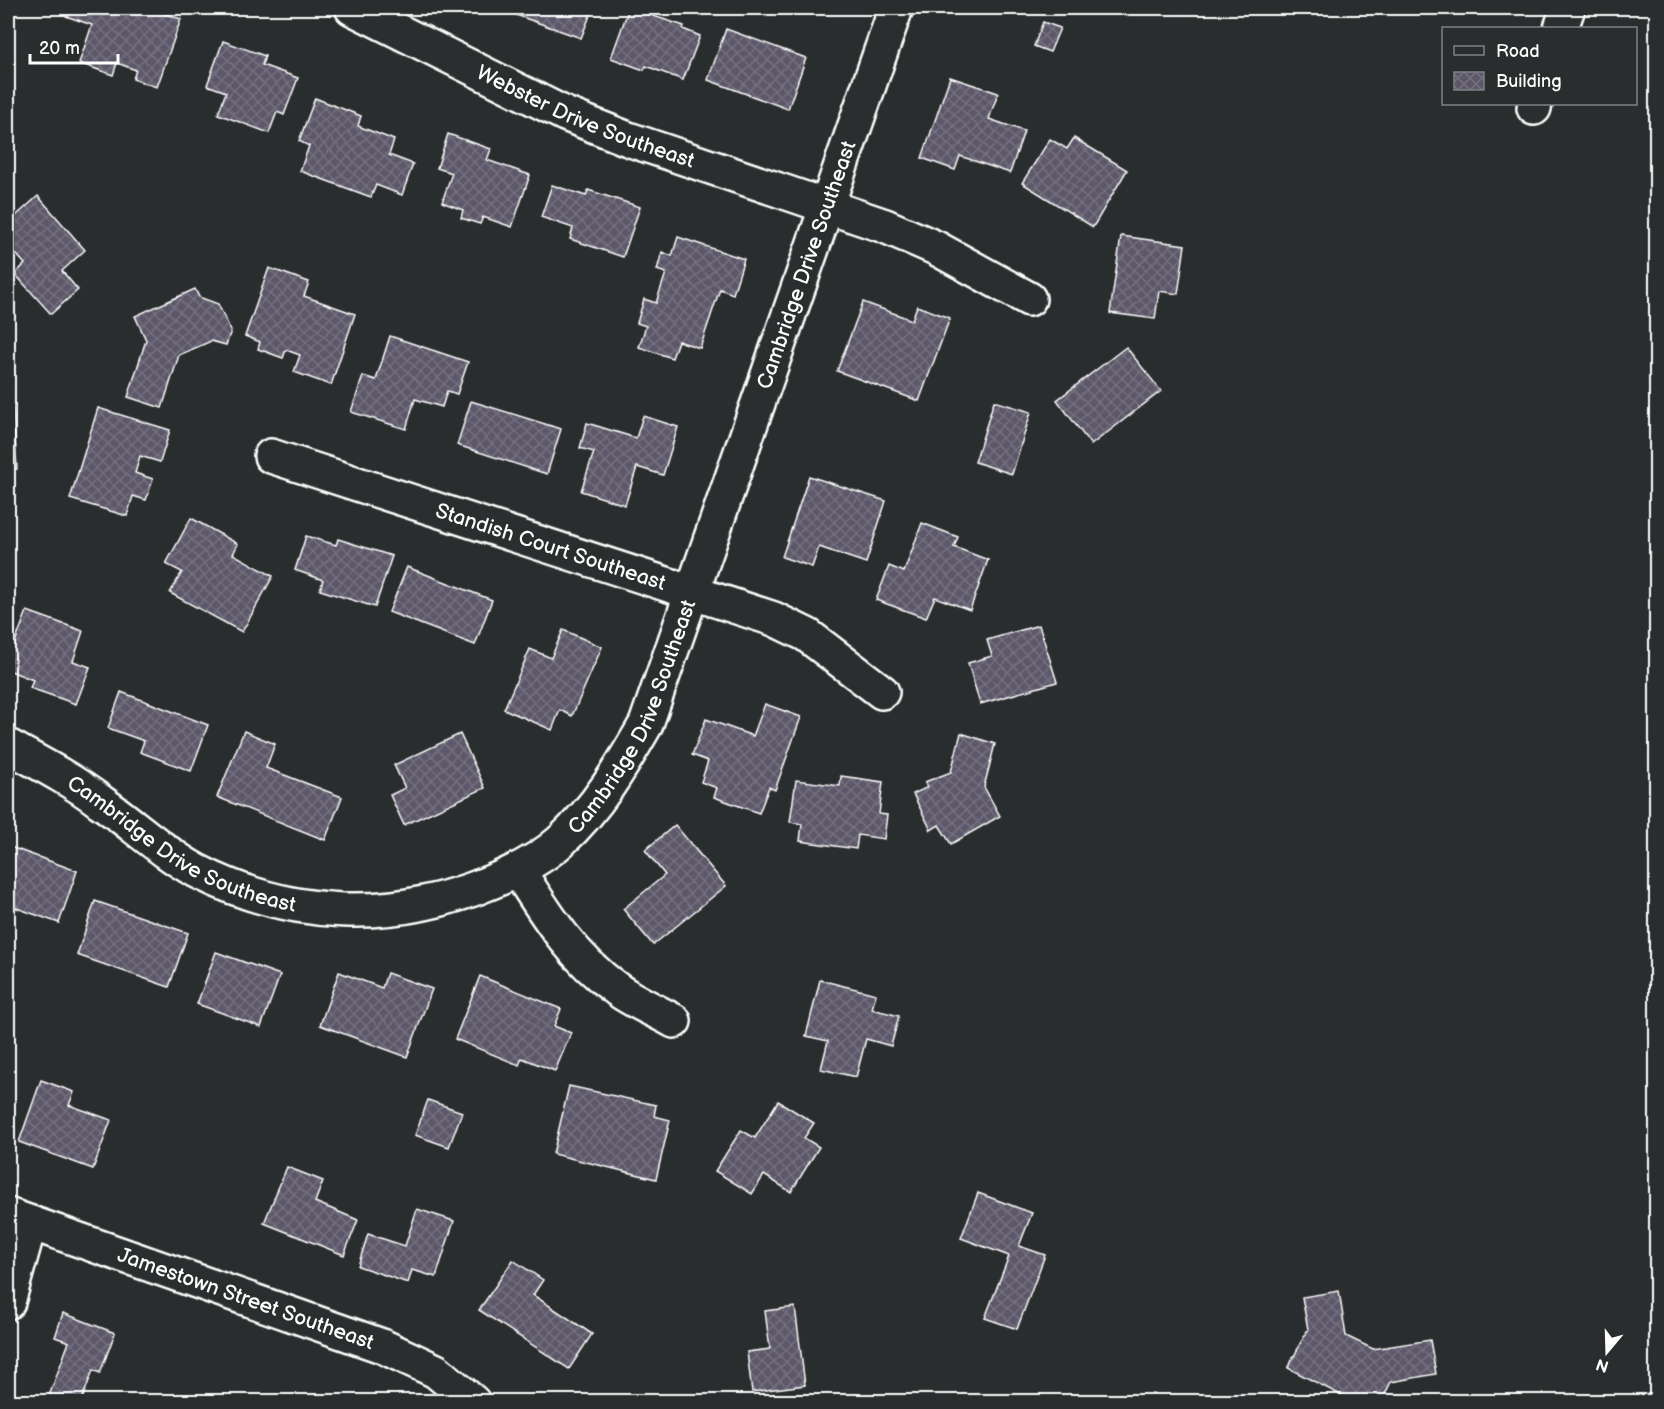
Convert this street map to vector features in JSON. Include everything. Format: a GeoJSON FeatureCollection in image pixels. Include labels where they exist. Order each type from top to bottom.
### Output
{"type":"FeatureCollection","features":[{"type":"Feature","properties":{"kind":"street","name":"Webster Drive Southeast"},"geometry":{"type":"LineString","coordinates":[[352,8],[565,114],[628,139],[826,208],[885,226],[936,248],[1029,299]]}},
{"type":"Feature","properties":{"kind":"street","name":"Cambridge Drive Southeast"},"geometry":{"type":"LineString","coordinates":[[8,746],[100,800],[195,870],[231,887],[267,899],[348,912],[390,910],[431,902],[476,888],[519,870],[567,835],[593,807],[626,760],[646,724],[896,8]]}},
{"type":"Feature","properties":{"kind":"street"},"geometry":{"type":"LineString","coordinates":[[1561,27],[1568,8]]}},
{"type":"Feature","properties":{"kind":"street","name":"Standish Court Southeast"},"geometry":{"type":"LineString","coordinates":[[271,456],[774,619],[807,635],[882,692]]}},
{"type":"Feature","properties":{"kind":"street"},"geometry":{"type":"LineString","coordinates":[[519,870],[555,930],[582,960],[618,990],[674,1021]]}},
{"type":"Feature","properties":{"kind":"street"},"geometry":{"type":"LineString","coordinates":[[8,1302],[19,1219]]}},
{"type":"Feature","properties":{"kind":"street","name":"Jamestown Street Southeast"},"geometry":{"type":"LineString","coordinates":[[19,1219],[382,1346],[435,1371],[473,1401]]}},
{"type":"Feature","properties":{"kind":"building"},"geometry":{"type":"Polygon","coordinates":[[[69,8],[148,8],[181,19],[157,87],[133,79],[136,70],[117,63],[113,75],[79,63],[92,25],[66,16],[69,8]]]}},
{"type":"Feature","properties":{"kind":"building"},"geometry":{"type":"Polygon","coordinates":[[[507,8],[593,8],[581,38],[505,11],[507,8]]]}},
{"type":"Feature","properties":{"kind":"building"},"geometry":{"type":"Polygon","coordinates":[[[629,8],[684,26],[683,29],[700,36],[683,80],[646,66],[644,70],[611,58],[629,8]]]}},
{"type":"Feature","properties":{"kind":"building"},"geometry":{"type":"Polygon","coordinates":[[[1168,8],[1186,8],[1184,13],[1168,8]]]}},
{"type":"Feature","properties":{"kind":"building"},"geometry":{"type":"Polygon","coordinates":[[[1296,8],[1316,8],[1313,14],[1296,8]]]}},
{"type":"Feature","properties":{"kind":"building"},"geometry":{"type":"Polygon","coordinates":[[[1043,22],[1060,28],[1050,52],[1034,46],[1043,22]]]}},
{"type":"Feature","properties":{"kind":"building"},"geometry":{"type":"Polygon","coordinates":[[[726,29],[806,58],[788,109],[708,80],[726,29]]]}},
{"type":"Feature","properties":{"kind":"building"},"geometry":{"type":"Polygon","coordinates":[[[223,41],[265,56],[262,65],[298,78],[284,115],[277,112],[269,133],[218,114],[226,92],[207,85],[223,41]]]}},
{"type":"Feature","properties":{"kind":"building"},"geometry":{"type":"Polygon","coordinates":[[[950,77],[998,93],[989,119],[1024,131],[1010,173],[960,156],[955,170],[922,158],[950,77]]]}},
{"type":"Feature","properties":{"kind":"building"},"geometry":{"type":"Polygon","coordinates":[[[315,98],[361,116],[358,126],[394,140],[389,155],[413,164],[402,195],[376,185],[371,197],[300,171],[309,146],[299,141],[315,98]]]}},
{"type":"Feature","properties":{"kind":"building"},"geometry":{"type":"Polygon","coordinates":[[[448,134],[491,149],[487,160],[530,175],[512,227],[483,217],[480,224],[461,218],[463,210],[442,202],[452,173],[437,168],[448,134]]]}},
{"type":"Feature","properties":{"kind":"building"},"geometry":{"type":"Polygon","coordinates":[[[1074,138],[1127,170],[1093,227],[1022,183],[1050,139],[1067,149],[1074,138]]]}},
{"type":"Feature","properties":{"kind":"building"},"geometry":{"type":"Polygon","coordinates":[[[552,185],[586,196],[588,190],[640,207],[623,257],[570,239],[573,228],[541,217],[552,185]]]}},
{"type":"Feature","properties":{"kind":"building"},"geometry":{"type":"Polygon","coordinates":[[[38,196],[85,250],[62,271],[78,290],[51,314],[15,274],[25,264],[8,245],[8,223],[38,196]]]}},
{"type":"Feature","properties":{"kind":"building"},"geometry":{"type":"Polygon","coordinates":[[[1121,236],[1185,245],[1178,294],[1159,291],[1155,319],[1110,313],[1121,236]]]}},
{"type":"Feature","properties":{"kind":"building"},"geometry":{"type":"Polygon","coordinates":[[[678,237],[744,259],[733,294],[720,289],[700,348],[678,341],[672,358],[639,347],[646,326],[637,323],[644,299],[656,303],[666,273],[657,270],[662,252],[672,256],[678,237]]]}},
{"type":"Feature","properties":{"kind":"building"},"geometry":{"type":"Polygon","coordinates":[[[269,268],[309,282],[304,296],[355,314],[331,385],[294,372],[300,355],[286,350],[283,358],[258,349],[260,342],[245,336],[269,268]]]}},
{"type":"Feature","properties":{"kind":"building"},"geometry":{"type":"Polygon","coordinates":[[[195,289],[199,297],[218,304],[231,331],[226,345],[211,341],[179,355],[162,408],[128,397],[146,340],[135,316],[195,289]]]}},
{"type":"Feature","properties":{"kind":"building"},"geometry":{"type":"Polygon","coordinates":[[[863,302],[912,320],[917,306],[950,318],[919,401],[837,371],[863,302]]]}},
{"type":"Feature","properties":{"kind":"building"},"geometry":{"type":"Polygon","coordinates":[[[390,336],[468,362],[457,394],[447,391],[442,407],[415,399],[406,429],[351,412],[363,376],[376,380],[390,336]]]}},
{"type":"Feature","properties":{"kind":"building"},"geometry":{"type":"Polygon","coordinates":[[[1126,347],[1161,391],[1091,445],[1057,400],[1126,347]]]}},
{"type":"Feature","properties":{"kind":"building"},"geometry":{"type":"Polygon","coordinates":[[[8,390],[12,390],[17,469],[8,470],[8,390]]]}},
{"type":"Feature","properties":{"kind":"building"},"geometry":{"type":"Polygon","coordinates":[[[471,401],[561,429],[547,474],[457,445],[471,401]]]}},
{"type":"Feature","properties":{"kind":"building"},"geometry":{"type":"Polygon","coordinates":[[[994,401],[1031,412],[1012,474],[975,462],[994,401]]]}},
{"type":"Feature","properties":{"kind":"building"},"geometry":{"type":"Polygon","coordinates":[[[98,408],[170,430],[160,462],[140,456],[135,473],[153,479],[146,500],[133,496],[127,516],[70,499],[98,408]]]}},
{"type":"Feature","properties":{"kind":"building"},"geometry":{"type":"Polygon","coordinates":[[[643,416],[678,427],[663,475],[637,467],[625,505],[581,491],[594,452],[580,448],[587,423],[636,438],[643,416]]]}},
{"type":"Feature","properties":{"kind":"building"},"geometry":{"type":"Polygon","coordinates":[[[809,476],[886,501],[866,563],[819,547],[812,567],[782,557],[809,476]]]}},
{"type":"Feature","properties":{"kind":"building"},"geometry":{"type":"Polygon","coordinates":[[[191,518],[238,544],[233,554],[273,576],[242,632],[170,593],[182,572],[166,564],[191,518]]]}},
{"type":"Feature","properties":{"kind":"building"},"geometry":{"type":"Polygon","coordinates":[[[922,523],[958,537],[954,547],[988,560],[970,610],[935,597],[926,618],[876,600],[889,566],[904,572],[922,523]]]}},
{"type":"Feature","properties":{"kind":"building"},"geometry":{"type":"Polygon","coordinates":[[[306,536],[336,545],[338,539],[392,556],[375,607],[320,590],[323,580],[295,570],[306,536]]]}},
{"type":"Feature","properties":{"kind":"building"},"geometry":{"type":"Polygon","coordinates":[[[407,567],[492,600],[475,645],[389,612],[407,567]]]}},
{"type":"Feature","properties":{"kind":"building"},"geometry":{"type":"Polygon","coordinates":[[[27,611],[83,631],[73,661],[90,667],[76,704],[30,688],[33,680],[8,670],[8,643],[14,645],[27,611]]]}},
{"type":"Feature","properties":{"kind":"building"},"geometry":{"type":"Polygon","coordinates":[[[1039,625],[1057,682],[980,704],[968,663],[992,656],[987,640],[1039,625]]]}},
{"type":"Feature","properties":{"kind":"building"},"geometry":{"type":"Polygon","coordinates":[[[563,630],[602,647],[572,716],[560,710],[552,730],[504,709],[530,649],[551,658],[563,630]]]}},
{"type":"Feature","properties":{"kind":"building"},"geometry":{"type":"Polygon","coordinates":[[[121,692],[208,725],[191,771],[140,752],[144,741],[108,728],[121,692]]]}},
{"type":"Feature","properties":{"kind":"building"},"geometry":{"type":"Polygon","coordinates":[[[765,704],[801,717],[775,790],[769,787],[759,813],[714,797],[717,788],[701,782],[708,761],[692,755],[706,719],[753,736],[765,704]]]}},
{"type":"Feature","properties":{"kind":"building"},"geometry":{"type":"Polygon","coordinates":[[[244,731],[275,744],[266,768],[342,797],[325,840],[217,797],[244,731]]]}},
{"type":"Feature","properties":{"kind":"building"},"geometry":{"type":"Polygon","coordinates":[[[961,733],[995,744],[984,787],[1000,816],[951,844],[939,825],[931,830],[913,794],[928,787],[925,782],[951,772],[961,733]]]}},
{"type":"Feature","properties":{"kind":"building"},"geometry":{"type":"Polygon","coordinates":[[[460,734],[485,788],[404,825],[390,795],[405,788],[394,765],[460,734]]]}},
{"type":"Feature","properties":{"kind":"building"},"geometry":{"type":"Polygon","coordinates":[[[841,776],[883,782],[879,814],[887,815],[884,839],[858,835],[856,849],[800,841],[802,824],[790,822],[796,780],[840,786],[841,776]]]}},
{"type":"Feature","properties":{"kind":"building"},"geometry":{"type":"Polygon","coordinates":[[[675,825],[726,886],[653,945],[623,909],[665,875],[645,850],[675,825]]]}},
{"type":"Feature","properties":{"kind":"building"},"geometry":{"type":"Polygon","coordinates":[[[8,846],[77,871],[59,923],[8,905],[8,846]]]}},
{"type":"Feature","properties":{"kind":"building"},"geometry":{"type":"Polygon","coordinates":[[[95,901],[188,933],[169,987],[77,955],[95,901]]]}},
{"type":"Feature","properties":{"kind":"building"},"geometry":{"type":"Polygon","coordinates":[[[216,952],[280,975],[261,1027],[197,1004],[216,952]]]}},
{"type":"Feature","properties":{"kind":"building"},"geometry":{"type":"Polygon","coordinates":[[[339,972],[382,988],[387,973],[432,989],[407,1057],[320,1025],[339,972]]]}},
{"type":"Feature","properties":{"kind":"building"},"geometry":{"type":"Polygon","coordinates":[[[480,976],[561,1009],[554,1026],[571,1033],[555,1071],[522,1058],[519,1065],[455,1039],[480,976]]]}},
{"type":"Feature","properties":{"kind":"building"},"geometry":{"type":"Polygon","coordinates":[[[820,980],[876,994],[872,1009],[899,1016],[891,1046],[866,1039],[856,1077],[821,1069],[828,1041],[806,1036],[820,980]]]}},
{"type":"Feature","properties":{"kind":"building"},"geometry":{"type":"Polygon","coordinates":[[[41,1080],[74,1092],[69,1105],[111,1120],[93,1169],[19,1142],[41,1080]]]}},
{"type":"Feature","properties":{"kind":"building"},"geometry":{"type":"Polygon","coordinates":[[[569,1086],[656,1105],[654,1116],[670,1120],[656,1179],[553,1154],[569,1086]]]}},
{"type":"Feature","properties":{"kind":"building"},"geometry":{"type":"Polygon","coordinates":[[[428,1100],[462,1112],[449,1147],[415,1135],[428,1100]]]}},
{"type":"Feature","properties":{"kind":"building"},"geometry":{"type":"Polygon","coordinates":[[[778,1101],[814,1123],[804,1138],[819,1147],[791,1192],[764,1175],[752,1194],[715,1171],[741,1130],[755,1138],[778,1101]]]}},
{"type":"Feature","properties":{"kind":"building"},"geometry":{"type":"Polygon","coordinates":[[[287,1167],[323,1181],[315,1202],[358,1220],[344,1255],[264,1223],[287,1167]]]}},
{"type":"Feature","properties":{"kind":"building"},"geometry":{"type":"Polygon","coordinates":[[[978,1193],[1032,1213],[1019,1246],[1045,1255],[1017,1329],[985,1318],[1009,1256],[961,1238],[978,1193]]]}},
{"type":"Feature","properties":{"kind":"building"},"geometry":{"type":"Polygon","coordinates":[[[417,1209],[454,1221],[436,1277],[412,1270],[408,1283],[358,1266],[368,1234],[405,1246],[417,1209]]]}},
{"type":"Feature","properties":{"kind":"building"},"geometry":{"type":"Polygon","coordinates":[[[513,1260],[543,1280],[533,1295],[592,1334],[569,1369],[479,1310],[513,1260]]]}},
{"type":"Feature","properties":{"kind":"building"},"geometry":{"type":"Polygon","coordinates":[[[1339,1291],[1346,1336],[1373,1349],[1430,1340],[1436,1374],[1391,1382],[1381,1402],[1354,1402],[1288,1368],[1308,1329],[1302,1297],[1339,1291]]]}},
{"type":"Feature","properties":{"kind":"building"},"geometry":{"type":"Polygon","coordinates":[[[795,1307],[805,1385],[752,1392],[747,1352],[770,1349],[765,1311],[795,1307]]]}},
{"type":"Feature","properties":{"kind":"building"},"geometry":{"type":"Polygon","coordinates":[[[63,1313],[115,1333],[100,1373],[93,1370],[81,1402],[63,1402],[49,1396],[69,1342],[55,1337],[63,1313]]]}}]}
